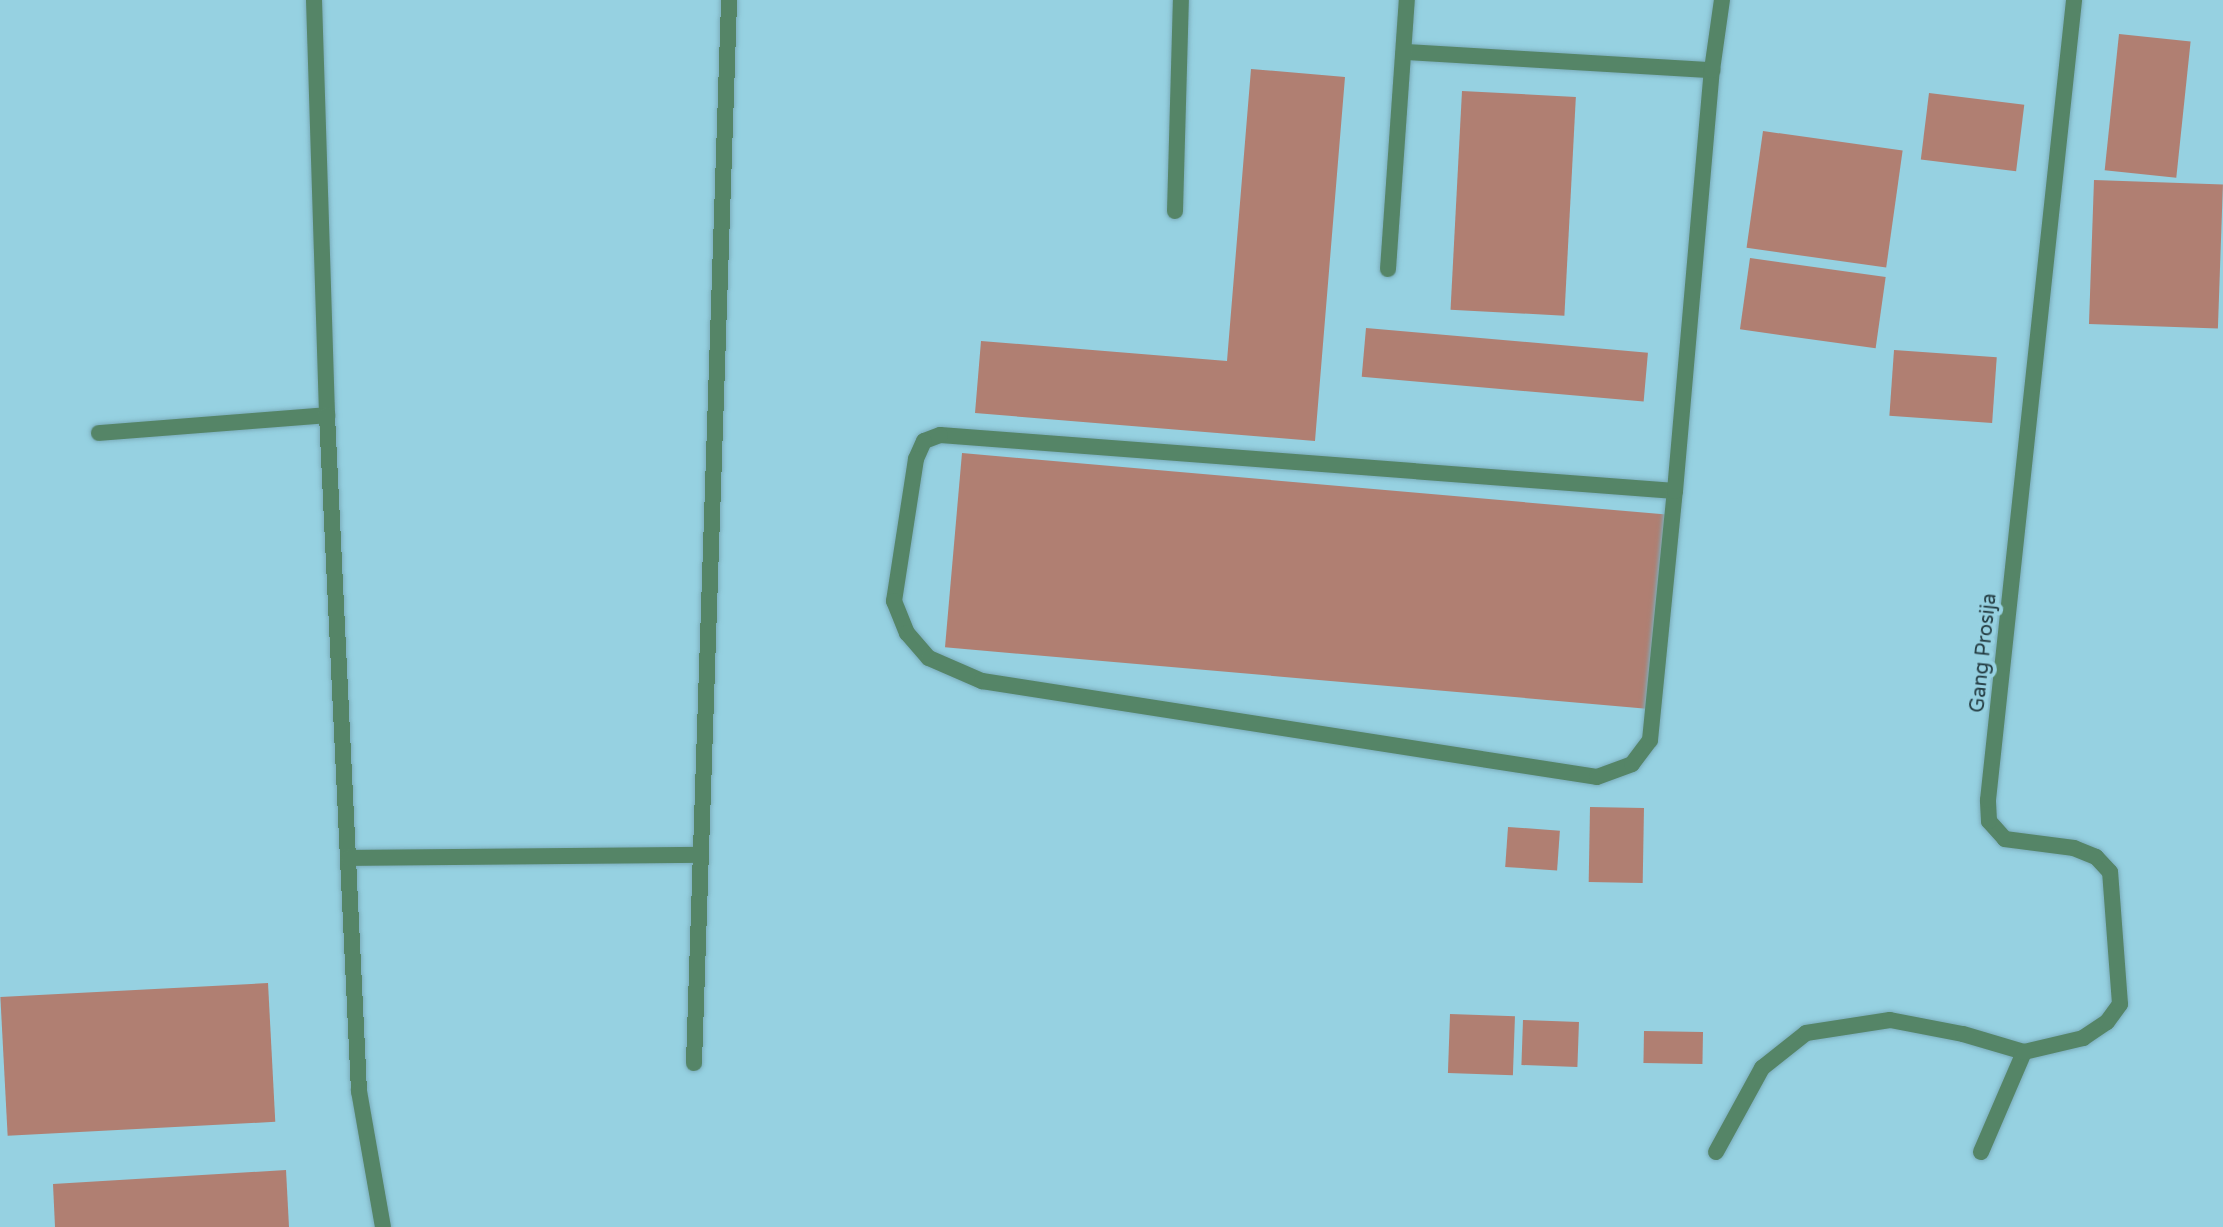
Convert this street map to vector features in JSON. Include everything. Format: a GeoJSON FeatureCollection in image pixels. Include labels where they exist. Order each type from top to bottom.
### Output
{"type":"FeatureCollection","features":[{"type":"Feature","properties":{"kind":"street"},"geometry":{"type":"LineString","coordinates":[[314,0],[327,415],[359,1091],[383,1227]]}},
{"type":"Feature","properties":{"kind":"street"},"geometry":{"type":"LineString","coordinates":[[694,1063],[729,0]]}},
{"type":"Feature","properties":{"kind":"street"},"geometry":{"type":"LineString","coordinates":[[1175,211],[1181,0]]}},
{"type":"Feature","properties":{"kind":"street"},"geometry":{"type":"LineString","coordinates":[[1388,269],[1406,52],[1407,0]]}},
{"type":"Feature","properties":{"kind":"street"},"geometry":{"type":"LineString","coordinates":[[1675,491],[940,435],[924,441],[916,459],[894,601],[907,633],[929,658],[982,681],[1597,777],[1632,764],[1650,740],[1675,491],[1712,70],[1722,0]]}},
{"type":"Feature","properties":{"kind":"street","name":"Gang Prosija"},"geometry":{"type":"LineString","coordinates":[[2024,1052],[2083,1038],[2107,1022],[2120,1004],[2110,872],[2096,857],[2074,848],[2005,839],[1989,821],[1988,800],[2074,0]]}},
{"type":"Feature","properties":{"kind":"street"},"geometry":{"type":"LineString","coordinates":[[1406,52],[1712,70]]}},
{"type":"Feature","properties":{"kind":"street"},"geometry":{"type":"LineString","coordinates":[[99,433],[327,415]]}},
{"type":"Feature","properties":{"kind":"street"},"geometry":{"type":"LineString","coordinates":[[349,858],[700,855]]}},
{"type":"Feature","properties":{"kind":"street"},"geometry":{"type":"LineString","coordinates":[[1716,1152],[1762,1068],[1806,1033],[1890,1020],[1963,1034],[2024,1052],[1981,1152]]}},
{"type":"Feature","properties":{"kind":"building"},"geometry":{"type":"Polygon","coordinates":[[[2119,34],[2191,42],[2176,178],[2105,170],[2119,34]]]}},
{"type":"Feature","properties":{"kind":"building"},"geometry":{"type":"Polygon","coordinates":[[[1251,69],[1345,77],[1315,441],[975,413],[981,341],[1227,361],[1251,69]]]}},
{"type":"Feature","properties":{"kind":"building"},"geometry":{"type":"Polygon","coordinates":[[[1462,91],[1576,97],[1564,316],[1451,310],[1462,91]]]}},
{"type":"Feature","properties":{"kind":"building"},"geometry":{"type":"Polygon","coordinates":[[[1929,93],[2024,105],[2016,171],[1921,160],[1929,93]]]}},
{"type":"Feature","properties":{"kind":"building"},"geometry":{"type":"Polygon","coordinates":[[[1763,131],[1903,151],[1886,267],[1747,248],[1763,131]]]}},
{"type":"Feature","properties":{"kind":"building"},"geometry":{"type":"Polygon","coordinates":[[[2094,180],[2223,185],[2218,328],[2089,324],[2094,180]]]}},
{"type":"Feature","properties":{"kind":"building"},"geometry":{"type":"Polygon","coordinates":[[[1750,258],[1886,277],[1876,348],[1740,329],[1750,258]]]}},
{"type":"Feature","properties":{"kind":"building"},"geometry":{"type":"Polygon","coordinates":[[[1366,328],[1648,353],[1644,401],[1362,377],[1366,328]]]}},
{"type":"Feature","properties":{"kind":"building"},"geometry":{"type":"Polygon","coordinates":[[[1894,350],[1997,357],[1992,423],[1889,416],[1894,350]]]}},
{"type":"Feature","properties":{"kind":"building"},"geometry":{"type":"Polygon","coordinates":[[[962,453],[1666,515],[1649,709],[945,647],[962,453]]]}},
{"type":"Feature","properties":{"kind":"building"},"geometry":{"type":"Polygon","coordinates":[[[1590,807],[1644,808],[1643,883],[1589,882],[1590,807]]]}},
{"type":"Feature","properties":{"kind":"building"},"geometry":{"type":"Polygon","coordinates":[[[1508,827],[1560,831],[1557,871],[1505,867],[1508,827]]]}},
{"type":"Feature","properties":{"kind":"building"},"geometry":{"type":"Polygon","coordinates":[[[268,983],[275,1122],[8,1136],[0,997],[268,983]]]}},
{"type":"Feature","properties":{"kind":"building"},"geometry":{"type":"Polygon","coordinates":[[[1450,1014],[1515,1016],[1513,1075],[1448,1073],[1450,1014]]]}},
{"type":"Feature","properties":{"kind":"building"},"geometry":{"type":"Polygon","coordinates":[[[1523,1020],[1579,1022],[1577,1067],[1521,1065],[1523,1020]]]}},
{"type":"Feature","properties":{"kind":"building"},"geometry":{"type":"Polygon","coordinates":[[[1644,1031],[1703,1032],[1702,1064],[1643,1063],[1644,1031]]]}},
{"type":"Feature","properties":{"kind":"building"},"geometry":{"type":"Polygon","coordinates":[[[286,1170],[289,1227],[55,1227],[53,1184],[286,1170]]]}}]}
